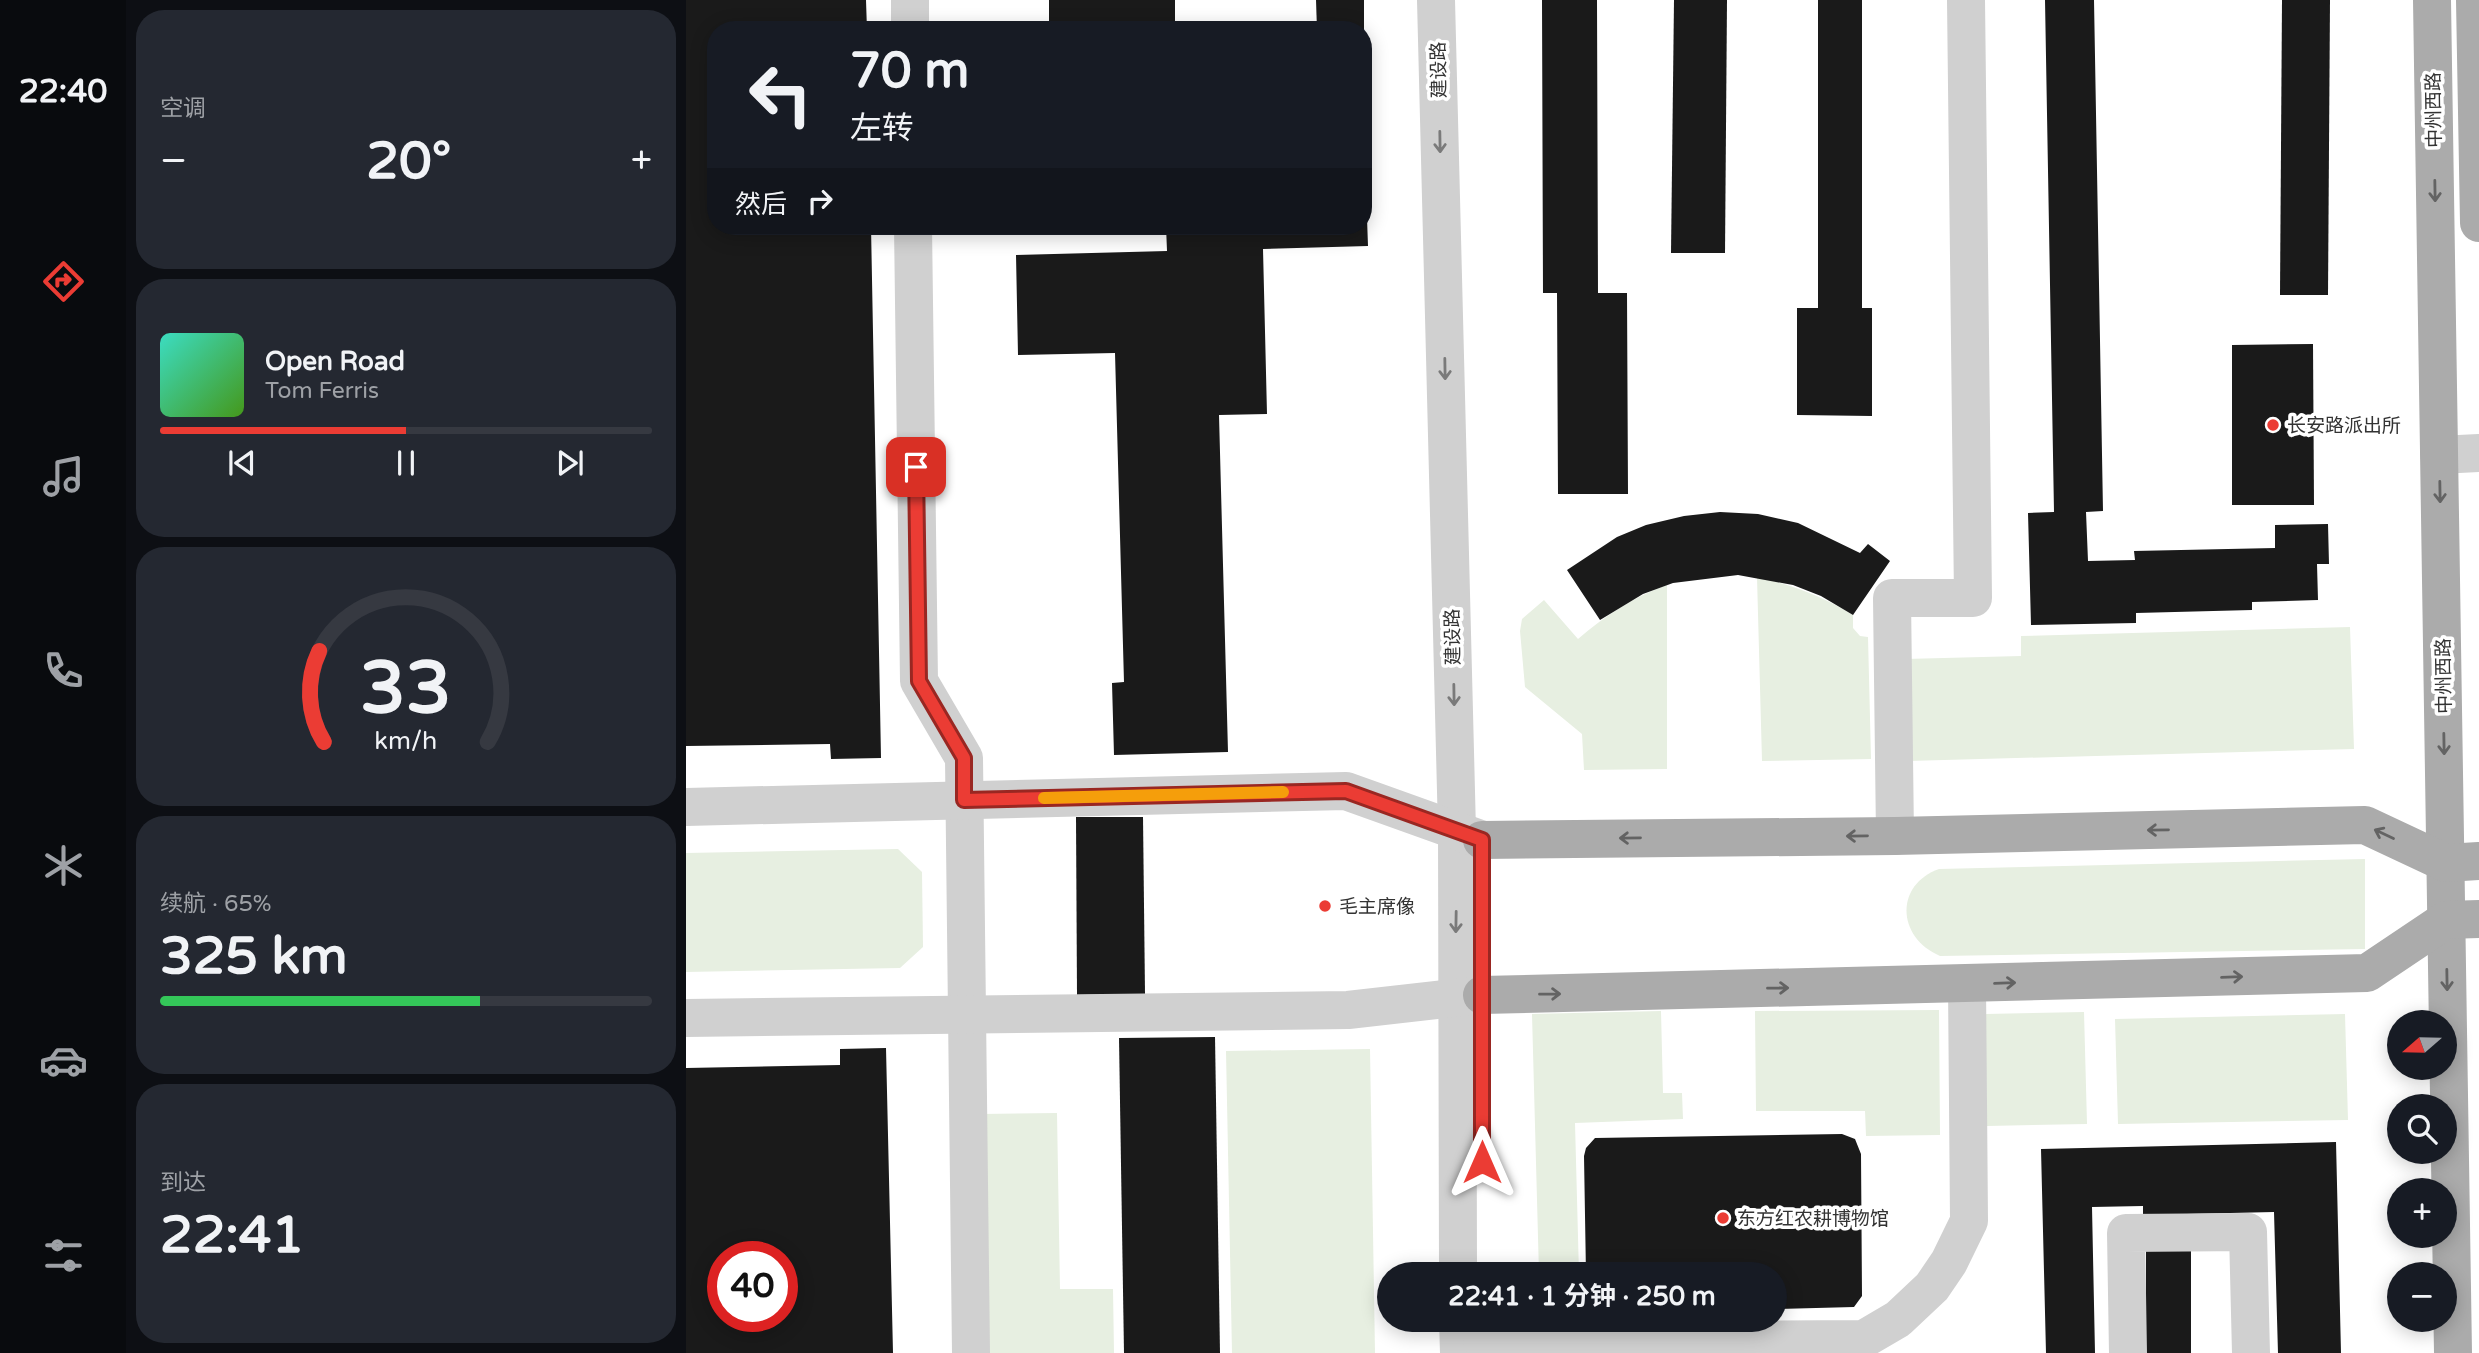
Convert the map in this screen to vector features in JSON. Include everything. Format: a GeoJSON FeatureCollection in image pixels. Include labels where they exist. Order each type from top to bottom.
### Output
{"type":"FeatureCollection","features":[{"type":"Feature","properties":{"kind":"main road","name":"中州西路"},"geometry":{"type":"LineString","coordinates":[[2432,0],[2439,454],[2463,920],[2453,1353]]}},
{"type":"Feature","properties":{"kind":"main road"},"geometry":{"type":"LineString","coordinates":[[2475,0],[2479,223]]}},
{"type":"Feature","properties":{"kind":"main road"},"geometry":{"type":"LineString","coordinates":[[1469,835],[1895,836],[2365,825],[2462,862]]}},
{"type":"Feature","properties":{"kind":"main road"},"geometry":{"type":"LineString","coordinates":[[1469,997],[2367,973],[2463,920]]}},
{"type":"Feature","properties":{"kind":"street"},"geometry":{"type":"LineString","coordinates":[[910,0],[911,21]]}},
{"type":"Feature","properties":{"kind":"street","name":"建设路"},"geometry":{"type":"LineString","coordinates":[[1436,0],[1469,835]]}},
{"type":"Feature","properties":{"kind":"street","name":"建设路"},"geometry":{"type":"LineString","coordinates":[[1458,1262],[1469,997],[1463,0]]}},
{"type":"Feature","properties":{"kind":"street"},"geometry":{"type":"LineString","coordinates":[[1895,836],[1892,598],[1973,598],[1966,0]]}},
{"type":"Feature","properties":{"kind":"street"},"geometry":{"type":"LineString","coordinates":[[2432,62],[2478,60]]}},
{"type":"Feature","properties":{"kind":"street"},"geometry":{"type":"LineString","coordinates":[[913,235],[919,681],[964,758],[971,1353]]}},
{"type":"Feature","properties":{"kind":"street"},"geometry":{"type":"LineString","coordinates":[[2439,454],[2479,453]]}},
{"type":"Feature","properties":{"kind":"street"},"geometry":{"type":"LineString","coordinates":[[686,807],[1346,791],[1469,835]]}},
{"type":"Feature","properties":{"kind":"street"},"geometry":{"type":"LineString","coordinates":[[1473,1337],[1864,1339],[1898,1319],[1932,1287],[1949,1262],[1969,1221],[1967,984]]}},
{"type":"Feature","properties":{"kind":"street"},"geometry":{"type":"LineString","coordinates":[[686,1018],[1348,1010],[1469,997]]}},
{"type":"Feature","properties":{"kind":"street","name":"建设路"},"geometry":{"type":"LineString","coordinates":[[1469,997],[1481,1262]]}},
{"type":"Feature","properties":{"kind":"street"},"geometry":{"type":"LineString","coordinates":[[2127,1353],[2126,1233],[2248,1232],[2251,1353]]}},
{"type":"Feature","properties":{"kind":"shaded area"},"geometry":{"type":"Polygon","coordinates":[[[1757,577],[1830,602],[1853,615],[1853,628],[1860,636],[1868,637],[1871,759],[1762,761],[1757,577]]]}},
{"type":"Feature","properties":{"kind":"shaded area"},"geometry":{"type":"Polygon","coordinates":[[[1667,585],[1667,769],[1584,770],[1582,734],[1525,687],[1520,631],[1522,619],[1544,600],[1578,639],[1620,608],[1667,585]]]}},
{"type":"Feature","properties":{"kind":"shaded area"},"geometry":{"type":"Polygon","coordinates":[[[2350,627],[2354,749],[1908,761],[1905,659],[2021,656],[2021,636],[2350,627]]]}},
{"type":"Feature","properties":{"kind":"shaded area"},"geometry":{"type":"Polygon","coordinates":[[[898,849],[922,872],[923,947],[900,968],[686,972],[686,853],[898,849]]]}},
{"type":"Feature","properties":{"kind":"shaded area"},"geometry":{"type":"Polygon","coordinates":[[[2365,859],[2365,949],[1940,956],[1926,948],[1915,937],[1906,912],[1914,887],[1924,877],[1939,869],[2365,859]]]}},
{"type":"Feature","properties":{"kind":"shaded area"},"geometry":{"type":"Polygon","coordinates":[[[1939,1010],[1940,1135],[1866,1136],[1865,1111],[1756,1111],[1755,1011],[1939,1010]]]}},
{"type":"Feature","properties":{"kind":"shaded area"},"geometry":{"type":"Polygon","coordinates":[[[1661,1011],[1663,1093],[1682,1093],[1683,1119],[1575,1123],[1579,1262],[1539,1262],[1532,1014],[1661,1011]]]}},
{"type":"Feature","properties":{"kind":"shaded area"},"geometry":{"type":"Polygon","coordinates":[[[2084,1012],[2087,1124],[1987,1126],[1985,1014],[2084,1012]]]}},
{"type":"Feature","properties":{"kind":"shaded area"},"geometry":{"type":"Polygon","coordinates":[[[2345,1014],[2348,1120],[2118,1124],[2115,1019],[2345,1014]]]}},
{"type":"Feature","properties":{"kind":"shaded area"},"geometry":{"type":"Polygon","coordinates":[[[1370,1049],[1375,1353],[1232,1353],[1226,1051],[1370,1049]]]}},
{"type":"Feature","properties":{"kind":"shaded area"},"geometry":{"type":"Polygon","coordinates":[[[1057,1113],[1060,1289],[1113,1289],[1114,1353],[984,1353],[980,1114],[1057,1113]]]}},
{"type":"Feature","properties":{"kind":"building"},"geometry":{"type":"Polygon","coordinates":[[[686,0],[866,0],[867,21],[707,21],[707,235],[871,235],[881,758],[831,759],[830,744],[686,746],[686,0]]]}},
{"type":"Feature","properties":{"kind":"building"},"geometry":{"type":"Polygon","coordinates":[[[1049,0],[1175,0],[1175,21],[1049,21],[1049,0]]]}},
{"type":"Feature","properties":{"kind":"building"},"geometry":{"type":"Polygon","coordinates":[[[1316,0],[1364,0],[1364,21],[1317,21],[1316,0]]]}},
{"type":"Feature","properties":{"kind":"building"},"geometry":{"type":"Polygon","coordinates":[[[1542,0],[1597,0],[1598,293],[1627,293],[1628,494],[1558,494],[1557,293],[1543,293],[1542,0]]]}},
{"type":"Feature","properties":{"kind":"building"},"geometry":{"type":"Polygon","coordinates":[[[1674,0],[1727,0],[1725,253],[1671,253],[1674,0]]]}},
{"type":"Feature","properties":{"kind":"building"},"geometry":{"type":"Polygon","coordinates":[[[1818,0],[1862,0],[1862,308],[1872,308],[1872,416],[1797,415],[1797,308],[1818,308],[1818,0]]]}},
{"type":"Feature","properties":{"kind":"building"},"geometry":{"type":"Polygon","coordinates":[[[2045,0],[2094,0],[2103,511],[2086,512],[2088,561],[2135,560],[2134,551],[2275,548],[2275,525],[2328,524],[2329,564],[2317,564],[2318,600],[2252,602],[2252,610],[2136,613],[2136,623],[2031,625],[2028,513],[2054,512],[2045,0]]]}},
{"type":"Feature","properties":{"kind":"building"},"geometry":{"type":"Polygon","coordinates":[[[2282,0],[2330,0],[2328,295],[2280,295],[2282,0]]]}},
{"type":"Feature","properties":{"kind":"building"},"geometry":{"type":"Polygon","coordinates":[[[1166,235],[1368,235],[1368,246],[1263,249],[1267,414],[1219,415],[1228,752],[1114,755],[1112,683],[1124,682],[1115,353],[1018,355],[1016,255],[1167,251],[1166,235]]]}},
{"type":"Feature","properties":{"kind":"building","name":"长安路派出所"},"geometry":{"type":"Polygon","coordinates":[[[2313,344],[2314,505],[2232,505],[2232,345],[2313,344]]]}},
{"type":"Feature","properties":{"kind":"building"},"geometry":{"type":"Polygon","coordinates":[[[1720,512],[1758,514],[1798,523],[1860,553],[1868,544],[1890,561],[1853,615],[1821,596],[1793,585],[1738,575],[1673,583],[1643,594],[1600,620],[1567,570],[1617,537],[1646,525],[1684,516],[1720,512]]]}},
{"type":"Feature","properties":{"kind":"building"},"geometry":{"type":"Polygon","coordinates":[[[1076,817],[1143,817],[1145,994],[1077,995],[1076,817]]]}},
{"type":"Feature","properties":{"kind":"building"},"geometry":{"type":"Polygon","coordinates":[[[1215,1037],[1220,1353],[1124,1353],[1119,1038],[1215,1037]]]}},
{"type":"Feature","properties":{"kind":"building"},"geometry":{"type":"Polygon","coordinates":[[[886,1048],[893,1353],[686,1353],[686,1068],[840,1065],[840,1049],[886,1048]]]}},
{"type":"Feature","properties":{"kind":"building","name":"东方红农耕博物馆"},"geometry":{"type":"Polygon","coordinates":[[[1842,1134],[1855,1139],[1861,1154],[1862,1296],[1854,1307],[1787,1309],[1787,1262],[1586,1262],[1584,1156],[1586,1148],[1595,1138],[1842,1134]]]}},
{"type":"Feature","properties":{"kind":"building"},"geometry":{"type":"Polygon","coordinates":[[[2336,1142],[2341,1353],[2278,1353],[2274,1212],[2143,1215],[2143,1206],[2092,1207],[2095,1353],[2046,1353],[2041,1149],[2336,1142]]]}},
{"type":"Feature","properties":{"kind":"building"},"geometry":{"type":"Polygon","coordinates":[[[2146,1247],[2191,1247],[2191,1353],[2146,1353],[2146,1247]]]}},
{"type":"Feature","properties":{"kind":"slow traffic"},"geometry":{"type":"LineString","coordinates":[[1044,798],[1283,792]]}},
{"type":"Feature","properties":{"kind":"place","name":"长安路派出所"},"geometry":{"type":"Point","coordinates":[2273,425]}},
{"type":"Feature","properties":{"kind":"place","name":"毛主席像"},"geometry":{"type":"Point","coordinates":[1325,906]}},
{"type":"Feature","properties":{"kind":"place","name":"东方红农耕博物馆"},"geometry":{"type":"Point","coordinates":[1723,1218]}},
{"type":"Feature","properties":{"kind":"route"},"geometry":{"type":"LineString","coordinates":[[916,467],[919,681],[964,758],[964,800],[1346,791],[1482,840],[1482,1162]]}}]}
